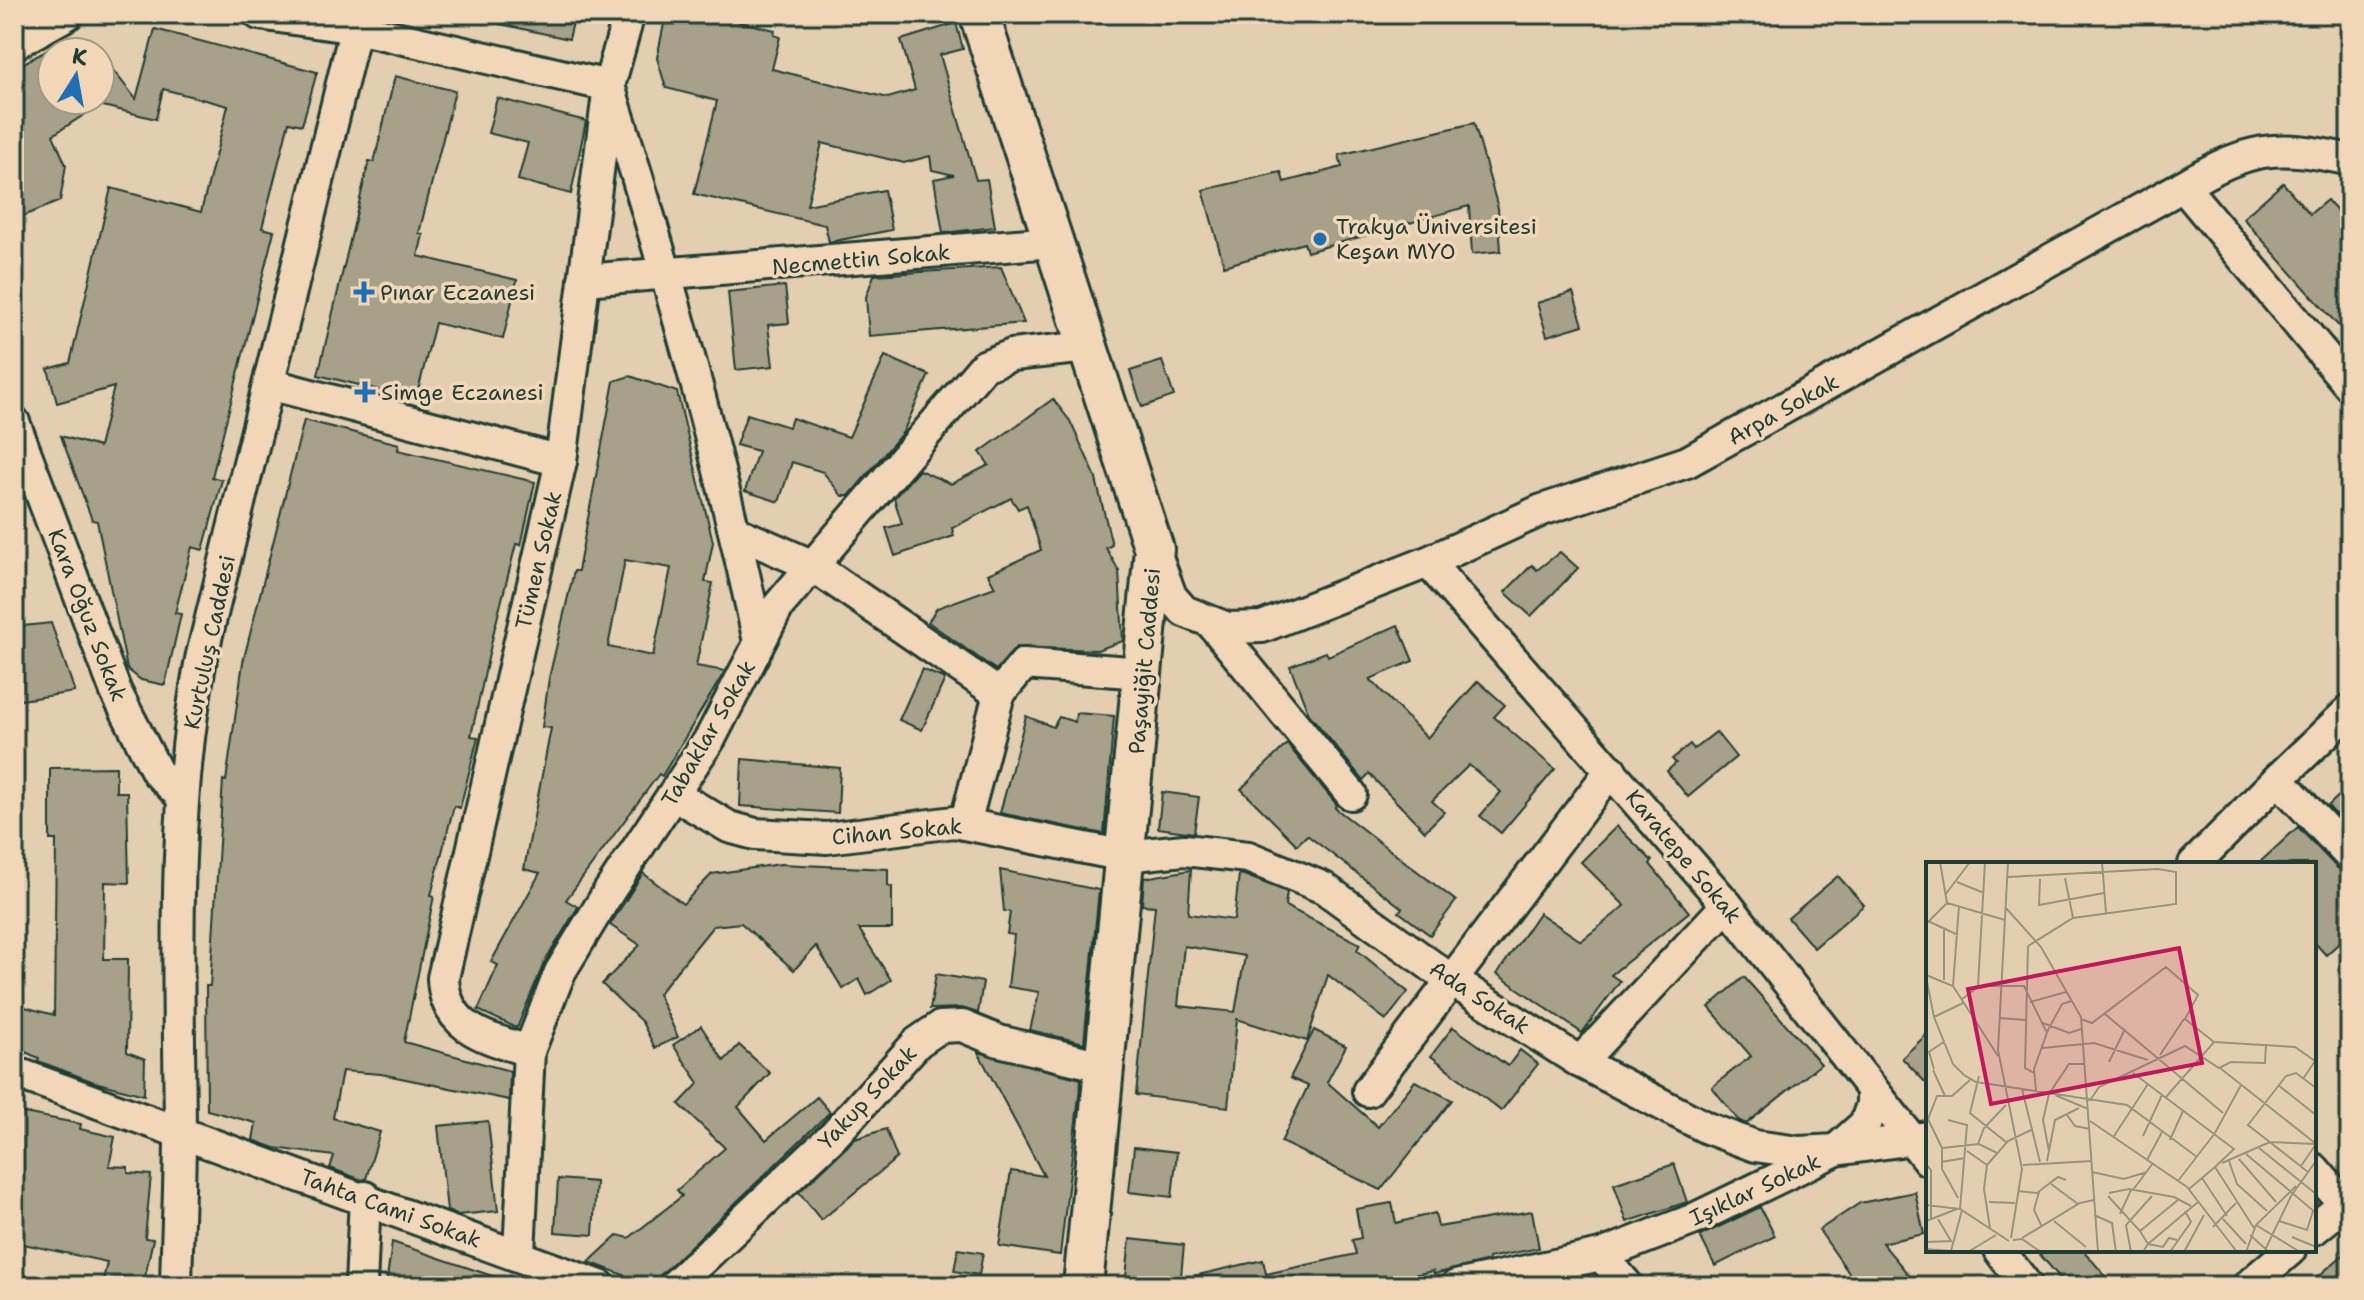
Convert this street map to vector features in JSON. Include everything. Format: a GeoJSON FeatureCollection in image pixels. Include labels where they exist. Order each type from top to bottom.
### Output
{"type":"FeatureCollection","features":[{"type":"Feature","properties":{"kind":"main road","name":"Paşayiğit Caddesi"},"geometry":{"type":"LineString","coordinates":[[979,14],[1154,549],[1083,1286]]}},
{"type":"Feature","properties":{"kind":"street"},"geometry":{"type":"LineString","coordinates":[[14,44],[68,14]]}},
{"type":"Feature","properties":{"kind":"street"},"geometry":{"type":"LineString","coordinates":[[259,14],[358,21],[609,86],[669,275],[736,532],[759,642]]}},
{"type":"Feature","properties":{"kind":"street","name":"Tümen Sokak"},"geometry":{"type":"LineString","coordinates":[[529,1051],[465,1028],[454,1018],[447,1003],[443,978],[561,461],[609,86],[629,14]]}},
{"type":"Feature","properties":{"kind":"street","name":"Kurtuluş Caddesi"},"geometry":{"type":"LineString","coordinates":[[176,1286],[180,1135],[177,888],[181,796],[201,659],[358,21]]}},
{"type":"Feature","properties":{"kind":"street","name":"Arpa Sokak"},"geometry":{"type":"LineString","coordinates":[[1144,658],[1152,622],[1163,611],[1170,609],[1238,629],[1262,627],[1428,562],[1542,510],[1687,462],[2221,164],[2259,151],[2298,149],[2350,160]]}},
{"type":"Feature","properties":{"kind":"street"},"geometry":{"type":"LineString","coordinates":[[2183,186],[2350,386]]}},
{"type":"Feature","properties":{"kind":"street","name":"Necmettin Sokak"},"geometry":{"type":"LineString","coordinates":[[584,280],[1053,242]]}},
{"type":"Feature","properties":{"kind":"street","name":"Tabaklar Sokak"},"geometry":{"type":"LineString","coordinates":[[519,1253],[529,1051],[543,1012],[578,938],[675,795],[732,701],[779,605],[984,366],[1012,355],[1088,347]]}},
{"type":"Feature","properties":{"kind":"street"},"geometry":{"type":"LineString","coordinates":[[269,384],[561,461]]}},
{"type":"Feature","properties":{"kind":"street","name":"Kara Oğuz Sokak"},"geometry":{"type":"LineString","coordinates":[[14,422],[116,692],[157,772],[181,796]]}},
{"type":"Feature","properties":{"kind":"street"},"geometry":{"type":"LineString","coordinates":[[736,532],[813,566],[999,694]]}},
{"type":"Feature","properties":{"kind":"street"},"geometry":{"type":"LineString","coordinates":[[1154,549],[1171,596],[1202,620],[1351,794]]}},
{"type":"Feature","properties":{"kind":"street","name":"Karatepe Sokak"},"geometry":{"type":"LineString","coordinates":[[1428,562],[1727,905],[1872,1089],[1924,1141]]}},
{"type":"Feature","properties":{"kind":"street"},"geometry":{"type":"LineString","coordinates":[[965,824],[999,694],[1024,664],[1144,658]]}},
{"type":"Feature","properties":{"kind":"street"},"geometry":{"type":"LineString","coordinates":[[2196,862],[2350,710]]}},
{"type":"Feature","properties":{"kind":"street"},"geometry":{"type":"LineString","coordinates":[[1368,1091],[1611,770]]}},
{"type":"Feature","properties":{"kind":"street"},"geometry":{"type":"LineString","coordinates":[[2278,779],[2350,856]]}},
{"type":"Feature","properties":{"kind":"street","name":"Cihan Sokak"},"geometry":{"type":"LineString","coordinates":[[675,795],[729,827],[778,836],[840,837],[933,823],[965,824],[1125,856]]}},
{"type":"Feature","properties":{"kind":"street","name":"Ada Sokak"},"geometry":{"type":"LineString","coordinates":[[1125,856],[1184,850],[1217,852],[1248,857],[1284,870],[1324,888],[1451,980],[1580,1062],[1738,1141],[1786,1151],[1836,1150]]}},
{"type":"Feature","properties":{"kind":"street"},"geometry":{"type":"LineString","coordinates":[[1580,1062],[1727,905]]}},
{"type":"Feature","properties":{"kind":"street","name":"Yakup Sokak"},"geometry":{"type":"LineString","coordinates":[[674,1286],[833,1136],[918,1042],[934,1029],[962,1026],[999,1041],[1102,1066]]}},
{"type":"Feature","properties":{"kind":"street","name":"Tahta Cami Sokak"},"geometry":{"type":"LineString","coordinates":[[14,1072],[180,1135],[519,1253],[600,1286]]}},
{"type":"Feature","properties":{"kind":"street"},"geometry":{"type":"LineString","coordinates":[[1836,1150],[1865,1124],[1872,1105],[1872,1089]]}},
{"type":"Feature","properties":{"kind":"street","name":"Işıklar Sokak"},"geometry":{"type":"LineString","coordinates":[[1456,1286],[1601,1255],[1692,1220],[1836,1150],[1924,1141]]}},
{"type":"Feature","properties":{"kind":"street"},"geometry":{"type":"LineString","coordinates":[[2316,1171],[2348,1205],[2316,1228]]}},
{"type":"Feature","properties":{"kind":"street"},"geometry":{"type":"LineString","coordinates":[[361,1286],[365,1197]]}},
{"type":"Feature","properties":{"kind":"street"},"geometry":{"type":"LineString","coordinates":[[2001,1252],[2027,1286]]}},
{"type":"Feature","properties":{"kind":"street"},"geometry":{"type":"LineString","coordinates":[[2248,1286],[2288,1252]]}},
{"type":"Feature","properties":{"kind":"street"},"geometry":{"type":"LineString","coordinates":[[1601,1255],[1628,1286]]}},
{"type":"Feature","properties":{"kind":"building"},"geometry":{"type":"Polygon","coordinates":[[[501,14],[575,14],[569,39],[500,24],[501,14]]]}},
{"type":"Feature","properties":{"kind":"building"},"geometry":{"type":"Polygon","coordinates":[[[666,14],[706,14],[775,30],[774,35],[780,37],[772,69],[888,98],[915,90],[901,40],[956,23],[963,49],[940,55],[976,180],[987,179],[995,227],[943,233],[934,179],[954,175],[932,170],[930,156],[904,163],[822,143],[807,205],[884,190],[892,230],[829,242],[825,225],[694,194],[717,101],[666,88],[657,58],[666,14]]]}},
{"type":"Feature","properties":{"kind":"building"},"geometry":{"type":"Polygon","coordinates":[[[155,29],[317,72],[302,125],[289,122],[262,228],[274,231],[212,477],[222,480],[203,550],[192,547],[175,613],[181,614],[165,685],[141,680],[127,669],[97,521],[92,520],[61,436],[99,447],[114,387],[57,403],[48,369],[70,363],[111,188],[201,212],[228,106],[163,89],[156,119],[116,109],[116,74],[136,99],[155,29]]]}},
{"type":"Feature","properties":{"kind":"building"},"geometry":{"type":"Polygon","coordinates":[[[36,56],[36,116],[82,116],[53,135],[66,165],[60,201],[14,220],[14,68],[36,56]]]}},
{"type":"Feature","properties":{"kind":"building"},"geometry":{"type":"Polygon","coordinates":[[[395,76],[455,91],[419,233],[423,235],[418,256],[517,280],[503,339],[435,323],[416,399],[318,375],[369,161],[374,162],[395,76]]]}},
{"type":"Feature","properties":{"kind":"building"},"geometry":{"type":"Polygon","coordinates":[[[497,98],[586,121],[571,194],[518,180],[528,143],[488,133],[497,98]]]}},
{"type":"Feature","properties":{"kind":"building"},"geometry":{"type":"Polygon","coordinates":[[[1474,123],[1498,208],[1501,251],[1472,254],[1469,206],[1307,252],[1304,243],[1224,266],[1203,190],[1281,172],[1284,182],[1342,167],[1339,155],[1474,123]]]}},
{"type":"Feature","properties":{"kind":"building"},"geometry":{"type":"Polygon","coordinates":[[[2283,183],[2310,214],[2327,200],[2350,226],[2350,339],[2243,218],[2283,183]]]}},
{"type":"Feature","properties":{"kind":"building"},"geometry":{"type":"Polygon","coordinates":[[[1001,267],[1024,323],[869,336],[866,297],[874,275],[1001,267]]]}},
{"type":"Feature","properties":{"kind":"building"},"geometry":{"type":"Polygon","coordinates":[[[785,286],[789,323],[768,325],[773,366],[736,370],[728,292],[785,286]]]}},
{"type":"Feature","properties":{"kind":"building"},"geometry":{"type":"Polygon","coordinates":[[[1573,292],[1583,325],[1547,336],[1537,303],[1573,292]]]}},
{"type":"Feature","properties":{"kind":"building"},"geometry":{"type":"Polygon","coordinates":[[[885,356],[929,375],[903,432],[849,496],[842,496],[823,472],[792,462],[779,502],[745,491],[758,451],[736,445],[747,414],[789,427],[792,418],[849,437],[885,356]]]}},
{"type":"Feature","properties":{"kind":"building"},"geometry":{"type":"Polygon","coordinates":[[[1162,361],[1174,396],[1142,407],[1130,371],[1162,361]]]}},
{"type":"Feature","properties":{"kind":"building"},"geometry":{"type":"Polygon","coordinates":[[[630,376],[677,392],[713,542],[705,582],[713,583],[696,666],[725,671],[662,776],[659,774],[566,900],[578,907],[544,963],[517,1028],[478,1010],[498,965],[491,962],[540,873],[524,869],[551,728],[542,727],[549,678],[574,571],[578,571],[614,381],[630,376]],[[625,560],[608,647],[653,656],[671,568],[625,560]]]}},
{"type":"Feature","properties":{"kind":"building"},"geometry":{"type":"Polygon","coordinates":[[[1053,399],[1070,421],[1095,475],[1112,545],[1106,548],[1119,571],[1123,641],[1097,650],[1016,647],[996,670],[928,622],[937,608],[995,587],[988,574],[1041,550],[1027,505],[1018,509],[1011,498],[952,528],[954,536],[895,556],[886,528],[902,524],[894,498],[919,470],[951,484],[989,465],[980,452],[1053,399]]]}},
{"type":"Feature","properties":{"kind":"building"},"geometry":{"type":"Polygon","coordinates":[[[304,420],[399,444],[398,450],[535,482],[521,545],[516,544],[494,631],[471,736],[478,737],[460,808],[454,806],[431,895],[434,896],[404,1042],[510,1071],[509,1100],[381,1074],[342,1071],[333,1118],[380,1132],[366,1179],[362,1180],[330,1168],[334,1156],[275,1148],[253,1140],[256,1123],[207,1110],[206,986],[210,986],[223,780],[226,781],[243,662],[304,420]]]}},
{"type":"Feature","properties":{"kind":"building"},"geometry":{"type":"Polygon","coordinates":[[[1560,552],[1578,568],[1531,616],[1505,592],[1532,565],[1537,570],[1560,552]]]}},
{"type":"Feature","properties":{"kind":"building"},"geometry":{"type":"Polygon","coordinates":[[[51,623],[75,692],[14,701],[14,627],[51,623]]]}},
{"type":"Feature","properties":{"kind":"building"},"geometry":{"type":"Polygon","coordinates":[[[1398,625],[1413,661],[1370,679],[1427,738],[1478,681],[1505,705],[1494,717],[1555,769],[1501,833],[1480,816],[1501,792],[1469,765],[1432,801],[1444,812],[1425,831],[1369,774],[1363,780],[1309,714],[1290,666],[1326,652],[1328,656],[1398,625]]]}},
{"type":"Feature","properties":{"kind":"building"},"geometry":{"type":"Polygon","coordinates":[[[922,669],[945,679],[922,730],[899,720],[922,669]]]}},
{"type":"Feature","properties":{"kind":"building"},"geometry":{"type":"Polygon","coordinates":[[[1076,713],[1114,716],[1104,834],[1000,813],[1026,716],[1053,727],[1059,717],[1075,722],[1076,713]]]}},
{"type":"Feature","properties":{"kind":"building"},"geometry":{"type":"Polygon","coordinates":[[[1716,732],[1736,757],[1688,797],[1667,771],[1676,763],[1672,759],[1690,744],[1694,749],[1716,732]]]}},
{"type":"Feature","properties":{"kind":"building"},"geometry":{"type":"Polygon","coordinates":[[[1287,744],[1337,805],[1335,808],[1456,901],[1430,935],[1399,912],[1402,908],[1307,835],[1297,845],[1241,789],[1287,744]]]}},
{"type":"Feature","properties":{"kind":"building"},"geometry":{"type":"Polygon","coordinates":[[[742,759],[840,768],[838,813],[740,806],[742,759]]]}},
{"type":"Feature","properties":{"kind":"building"},"geometry":{"type":"Polygon","coordinates":[[[116,767],[116,792],[127,792],[129,883],[105,882],[104,959],[128,959],[127,1052],[145,1059],[144,1095],[94,1082],[38,1061],[39,1058],[14,1047],[14,1004],[54,1015],[56,840],[50,840],[50,768],[116,767]]]}},
{"type":"Feature","properties":{"kind":"building"},"geometry":{"type":"Polygon","coordinates":[[[2350,785],[2350,830],[2328,806],[2350,785]]]}},
{"type":"Feature","properties":{"kind":"building"},"geometry":{"type":"Polygon","coordinates":[[[1162,792],[1199,797],[1194,833],[1158,828],[1162,792]]]}},
{"type":"Feature","properties":{"kind":"building"},"geometry":{"type":"Polygon","coordinates":[[[1617,826],[1652,861],[1650,864],[1689,912],[1611,975],[1620,981],[1582,1033],[1497,974],[1539,913],[1581,941],[1625,906],[1581,862],[1617,826]]]}},
{"type":"Feature","properties":{"kind":"building"},"geometry":{"type":"Polygon","coordinates":[[[2298,827],[2337,868],[2350,874],[2350,933],[2326,955],[2316,944],[2316,862],[2260,862],[2298,827]]]}},
{"type":"Feature","properties":{"kind":"building"},"geometry":{"type":"Polygon","coordinates":[[[780,864],[888,869],[888,886],[892,887],[892,929],[859,929],[891,980],[867,995],[859,979],[843,989],[816,946],[794,970],[741,923],[713,926],[658,994],[678,1037],[655,1048],[642,1022],[602,984],[640,945],[610,925],[643,873],[683,904],[712,874],[780,864]]]}},
{"type":"Feature","properties":{"kind":"building"},"geometry":{"type":"Polygon","coordinates":[[[1000,870],[1099,890],[1084,1043],[1030,1030],[1039,992],[1008,987],[1014,935],[1007,934],[1010,912],[1004,911],[1000,870]]]}},
{"type":"Feature","properties":{"kind":"building"},"geometry":{"type":"Polygon","coordinates":[[[1191,870],[1188,914],[1234,920],[1239,874],[1287,892],[1285,906],[1360,944],[1357,950],[1408,992],[1386,1020],[1328,975],[1307,1041],[1237,1019],[1228,1107],[1136,1095],[1155,906],[1142,905],[1144,878],[1191,870]],[[1184,946],[1178,1006],[1235,1012],[1245,956],[1184,946]]]}},
{"type":"Feature","properties":{"kind":"building"},"geometry":{"type":"Polygon","coordinates":[[[1838,876],[1864,905],[1814,948],[1788,918],[1838,876]]]}},
{"type":"Feature","properties":{"kind":"building"},"geometry":{"type":"Polygon","coordinates":[[[936,974],[983,982],[978,1013],[962,1008],[930,1009],[936,974]]]}},
{"type":"Feature","properties":{"kind":"building"},"geometry":{"type":"Polygon","coordinates":[[[1744,977],[1821,1064],[1746,1124],[1738,1120],[1712,1087],[1751,1056],[1709,1007],[1744,977]]]}},
{"type":"Feature","properties":{"kind":"building"},"geometry":{"type":"Polygon","coordinates":[[[701,1026],[724,1061],[739,1045],[770,1073],[738,1107],[766,1140],[817,1097],[830,1112],[650,1285],[589,1262],[618,1235],[629,1238],[682,1196],[677,1190],[725,1148],[679,1104],[699,1083],[673,1045],[701,1026]]]}},
{"type":"Feature","properties":{"kind":"building"},"geometry":{"type":"Polygon","coordinates":[[[1453,1027],[1508,1066],[1520,1050],[1538,1064],[1501,1111],[1431,1056],[1453,1027]]]}},
{"type":"Feature","properties":{"kind":"building"},"geometry":{"type":"Polygon","coordinates":[[[1314,1030],[1346,1046],[1327,1082],[1378,1127],[1415,1081],[1452,1100],[1381,1190],[1281,1142],[1308,1086],[1290,1078],[1314,1030]]]}},
{"type":"Feature","properties":{"kind":"building"},"geometry":{"type":"Polygon","coordinates":[[[1926,1035],[1926,1083],[1902,1058],[1926,1035]]]}},
{"type":"Feature","properties":{"kind":"building"},"geometry":{"type":"Polygon","coordinates":[[[978,1052],[1081,1079],[1060,1255],[999,1246],[1011,1171],[1044,1176],[978,1052]]]}},
{"type":"Feature","properties":{"kind":"building"},"geometry":{"type":"Polygon","coordinates":[[[14,1111],[81,1124],[80,1129],[115,1137],[109,1166],[128,1167],[128,1173],[151,1175],[145,1238],[153,1239],[143,1286],[102,1286],[107,1262],[14,1242],[14,1111]]]}},
{"type":"Feature","properties":{"kind":"building"},"geometry":{"type":"Polygon","coordinates":[[[488,1121],[498,1211],[458,1215],[447,1211],[438,1126],[488,1121]]]}},
{"type":"Feature","properties":{"kind":"building"},"geometry":{"type":"Polygon","coordinates":[[[886,1129],[897,1158],[821,1220],[799,1192],[855,1139],[886,1129]]]}},
{"type":"Feature","properties":{"kind":"building"},"geometry":{"type":"Polygon","coordinates":[[[1134,1147],[1177,1152],[1172,1197],[1129,1192],[1134,1147]]]}},
{"type":"Feature","properties":{"kind":"building"},"geometry":{"type":"Polygon","coordinates":[[[1674,1164],[1687,1202],[1627,1222],[1614,1184],[1674,1164]]]}},
{"type":"Feature","properties":{"kind":"building"},"geometry":{"type":"Polygon","coordinates":[[[558,1179],[596,1182],[593,1235],[555,1232],[558,1179]]]}},
{"type":"Feature","properties":{"kind":"building"},"geometry":{"type":"Polygon","coordinates":[[[1915,1192],[1924,1234],[1882,1243],[1918,1286],[1858,1286],[1819,1230],[1860,1203],[1915,1192]]]}},
{"type":"Feature","properties":{"kind":"building"},"geometry":{"type":"Polygon","coordinates":[[[1392,1203],[1396,1223],[1435,1213],[1438,1227],[1532,1211],[1539,1248],[1488,1258],[1489,1261],[1434,1274],[1433,1271],[1361,1286],[1190,1286],[1189,1277],[1263,1260],[1266,1274],[1356,1254],[1352,1240],[1361,1238],[1356,1209],[1392,1203]]]}},
{"type":"Feature","properties":{"kind":"building"},"geometry":{"type":"Polygon","coordinates":[[[1760,1207],[1775,1236],[1715,1266],[1700,1236],[1760,1207]]]}},
{"type":"Feature","properties":{"kind":"building"},"geometry":{"type":"Polygon","coordinates":[[[1130,1239],[1184,1245],[1180,1286],[1125,1286],[1130,1239]]]}},
{"type":"Feature","properties":{"kind":"building"},"geometry":{"type":"Polygon","coordinates":[[[392,1242],[510,1282],[509,1286],[386,1286],[392,1242]]]}},
{"type":"Feature","properties":{"kind":"building"},"geometry":{"type":"Polygon","coordinates":[[[958,1249],[983,1253],[979,1275],[954,1271],[958,1249]]]}},
{"type":"Feature","properties":{"kind":"building"},"geometry":{"type":"Polygon","coordinates":[[[2350,1249],[2350,1286],[2307,1286],[2350,1249]]]}},
{"type":"Feature","properties":{"kind":"building"},"geometry":{"type":"Polygon","coordinates":[[[2038,1252],[2085,1252],[2114,1286],[2067,1286],[2038,1252]]]}},
{"type":"Feature","properties":{"kind":"place","name":"Trakya Üniversitesi Keşan MYO"},"geometry":{"type":"Point","coordinates":[1320,239]}},
{"type":"Feature","properties":{"kind":"place","name":"Pınar Eczanesi"},"geometry":{"type":"Point","coordinates":[364,292]}},
{"type":"Feature","properties":{"kind":"place","name":"Simge Eczanesi"},"geometry":{"type":"Point","coordinates":[365,392]}}]}
